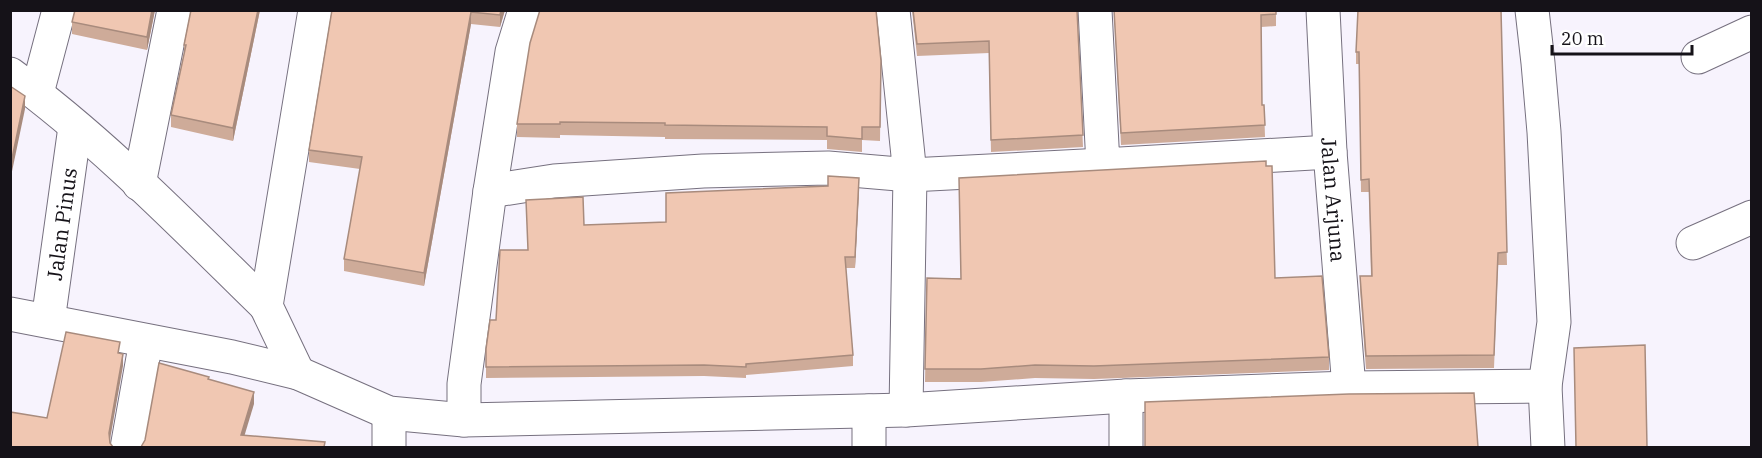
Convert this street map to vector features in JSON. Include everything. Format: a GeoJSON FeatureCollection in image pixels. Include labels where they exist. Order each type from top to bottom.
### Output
{"type":"FeatureCollection","features":[{"type":"Feature","properties":{"kind":"street"},"geometry":{"type":"LineString","coordinates":[[37,93],[59,10]]}},
{"type":"Feature","properties":{"kind":"street"},"geometry":{"type":"LineString","coordinates":[[139,184],[174,10]]}},
{"type":"Feature","properties":{"kind":"street"},"geometry":{"type":"LineString","coordinates":[[266,306],[315,10]]}},
{"type":"Feature","properties":{"kind":"street"},"geometry":{"type":"LineString","coordinates":[[464,420],[464,384],[490,190],[512,52],[525,10]]}},
{"type":"Feature","properties":{"kind":"street"},"geometry":{"type":"LineString","coordinates":[[892,10],[910,175],[906,410]]}},
{"type":"Feature","properties":{"kind":"street"},"geometry":{"type":"LineString","coordinates":[[1095,10],[1103,165]]}},
{"type":"Feature","properties":{"kind":"street","name":"Jalan Arjuna"},"geometry":{"type":"LineString","coordinates":[[1323,10],[1330,152],[1349,388]]}},
{"type":"Feature","properties":{"kind":"street"},"geometry":{"type":"LineString","coordinates":[[1532,10],[1544,132],[1554,322],[1545,386],[1548,447]]}},
{"type":"Feature","properties":{"kind":"street"},"geometry":{"type":"LineString","coordinates":[[1698,57],[1752,32]]}},
{"type":"Feature","properties":{"kind":"street"},"geometry":{"type":"LineString","coordinates":[[10,74],[37,93],[139,184],[266,306],[298,373]]}},
{"type":"Feature","properties":{"kind":"street","name":"Jalan Pinus"},"geometry":{"type":"LineString","coordinates":[[48,321],[75,127]]}},
{"type":"Feature","properties":{"kind":"street"},"geometry":{"type":"LineString","coordinates":[[490,190],[554,181],[703,171],[828,168],[910,175],[1330,152]]}},
{"type":"Feature","properties":{"kind":"street"},"geometry":{"type":"LineString","coordinates":[[1693,243],[1752,217]]}},
{"type":"Feature","properties":{"kind":"street"},"geometry":{"type":"LineString","coordinates":[[10,314],[232,357],[298,373],[389,413],[464,420],[906,410],[1126,396],[1349,388],[1545,386]]}},
{"type":"Feature","properties":{"kind":"street"},"geometry":{"type":"LineString","coordinates":[[127,447],[146,341]]}},
{"type":"Feature","properties":{"kind":"street"},"geometry":{"type":"LineString","coordinates":[[1126,396],[1126,447]]}},
{"type":"Feature","properties":{"kind":"street"},"geometry":{"type":"LineString","coordinates":[[869,411],[869,447]]}},
{"type":"Feature","properties":{"kind":"street"},"geometry":{"type":"LineString","coordinates":[[389,413],[389,447]]}},
{"type":"Feature","properties":{"kind":"building"},"geometry":{"type":"Polygon","coordinates":[[[75,10],[152,10],[147,37],[72,22],[75,10]]]}},
{"type":"Feature","properties":{"kind":"building"},"geometry":{"type":"Polygon","coordinates":[[[191,10],[258,10],[233,128],[171,115],[191,10]]]}},
{"type":"Feature","properties":{"kind":"building"},"geometry":{"type":"Polygon","coordinates":[[[332,10],[501,10],[500,15],[471,12],[424,273],[344,259],[362,157],[309,150],[332,10]]]}},
{"type":"Feature","properties":{"kind":"building"},"geometry":{"type":"Polygon","coordinates":[[[540,10],[876,10],[881,61],[880,127],[862,127],[862,139],[827,136],[827,127],[665,125],[665,123],[517,124],[530,43],[540,10]]]}},
{"type":"Feature","properties":{"kind":"building"},"geometry":{"type":"Polygon","coordinates":[[[913,10],[1077,10],[1083,135],[991,140],[989,41],[917,44],[913,10]]]}},
{"type":"Feature","properties":{"kind":"building"},"geometry":{"type":"Polygon","coordinates":[[[1114,10],[1276,10],[1276,14],[1261,15],[1262,105],[1264,105],[1265,125],[1121,133],[1114,10]]]}},
{"type":"Feature","properties":{"kind":"building"},"geometry":{"type":"Polygon","coordinates":[[[1358,10],[1501,10],[1507,252],[1498,253],[1494,355],[1366,356],[1360,276],[1372,276],[1369,179],[1361,180],[1359,52],[1356,52],[1358,10]]]}},
{"type":"Feature","properties":{"kind":"building"},"geometry":{"type":"Polygon","coordinates":[[[10,86],[25,96],[10,168],[10,86]]]}},
{"type":"Feature","properties":{"kind":"building"},"geometry":{"type":"Polygon","coordinates":[[[1266,161],[1266,166],[1272,166],[1275,278],[1322,276],[1329,357],[1094,366],[1035,365],[981,369],[925,369],[927,278],[961,279],[959,178],[1266,161]]]}},
{"type":"Feature","properties":{"kind":"building"},"geometry":{"type":"Polygon","coordinates":[[[828,176],[859,178],[855,257],[845,257],[853,355],[746,364],[746,367],[704,365],[486,367],[490,320],[496,320],[500,250],[528,250],[526,200],[583,197],[584,225],[666,222],[666,193],[828,186],[828,176]]]}},
{"type":"Feature","properties":{"kind":"building"},"geometry":{"type":"Polygon","coordinates":[[[66,332],[120,342],[118,353],[123,354],[109,433],[113,447],[10,447],[10,412],[47,418],[66,332]]]}},
{"type":"Feature","properties":{"kind":"building"},"geometry":{"type":"Polygon","coordinates":[[[1645,345],[1647,447],[1576,447],[1574,348],[1645,345]]]}},
{"type":"Feature","properties":{"kind":"building"},"geometry":{"type":"Polygon","coordinates":[[[159,363],[254,392],[241,435],[325,442],[324,447],[141,447],[145,440],[159,363]]]}},
{"type":"Feature","properties":{"kind":"building"},"geometry":{"type":"Polygon","coordinates":[[[1474,393],[1478,447],[1145,447],[1145,402],[1349,394],[1474,393]]]}}]}
